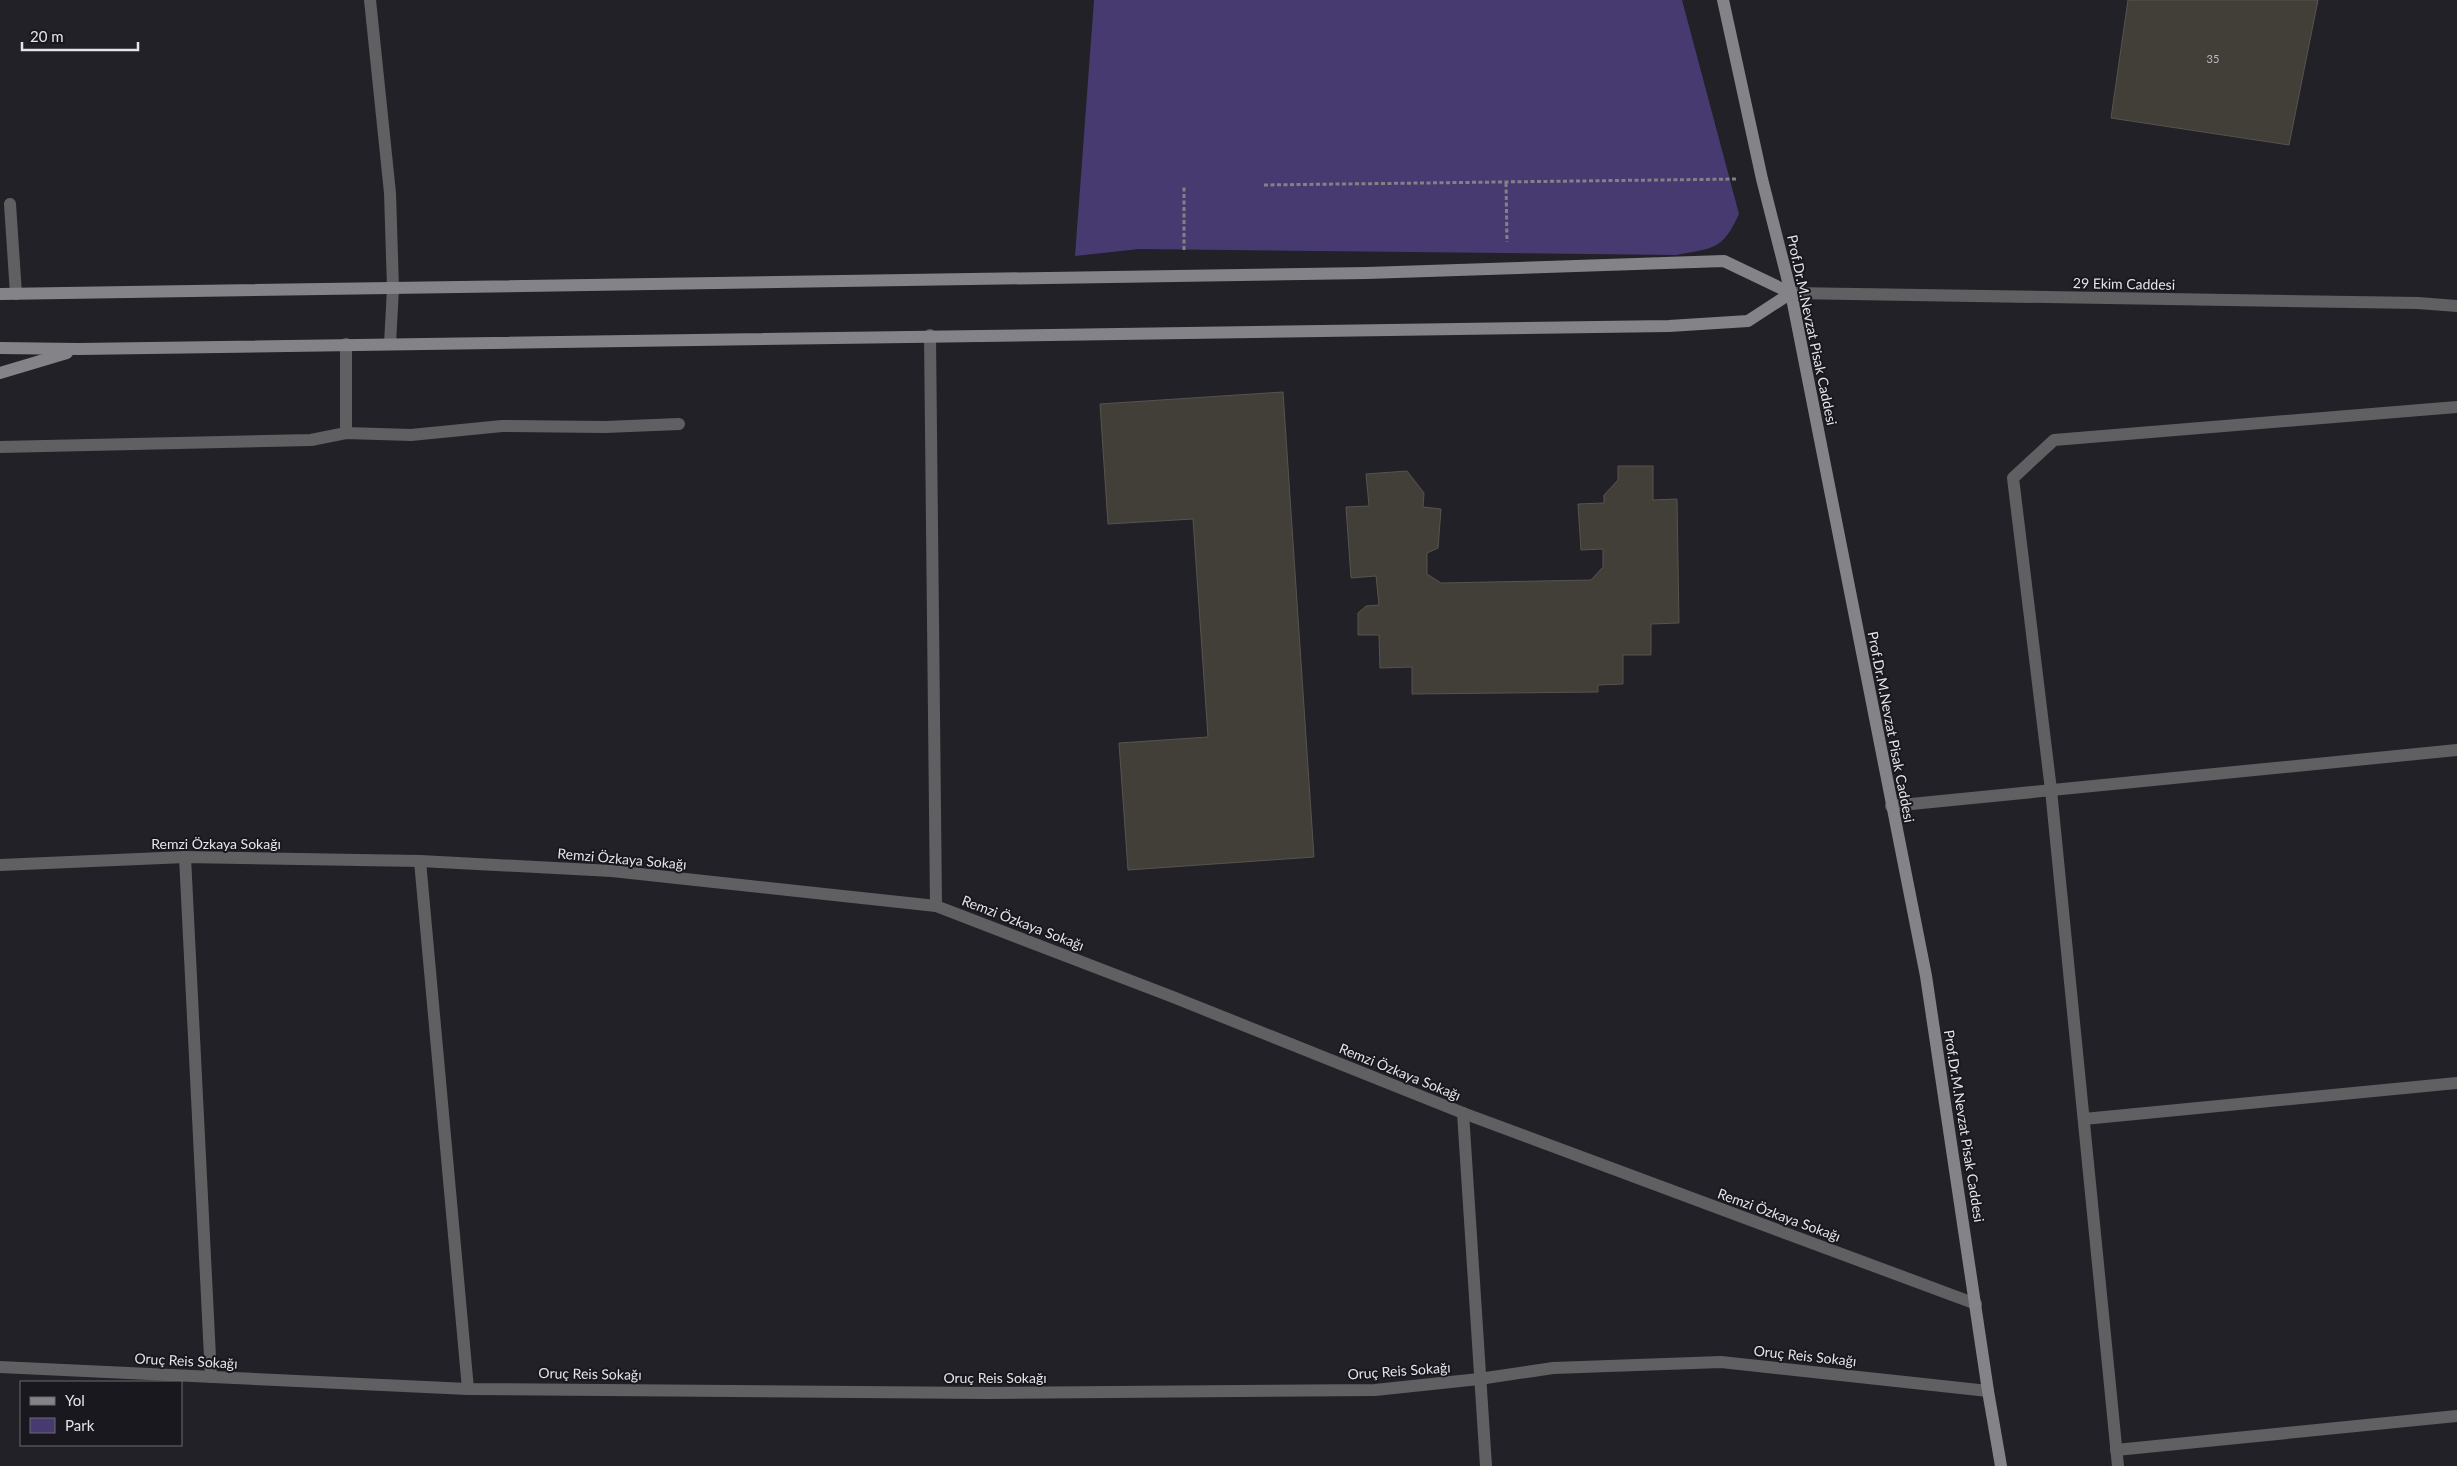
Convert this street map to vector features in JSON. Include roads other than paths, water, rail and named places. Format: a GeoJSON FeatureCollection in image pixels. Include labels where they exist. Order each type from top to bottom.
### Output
{"type":"FeatureCollection","features":[{"type":"Feature","properties":{"kind":"main road","name":"Prof.Dr.M.Nevzat Pisak Caddesi"},"geometry":{"type":"LineString","coordinates":[[1723,0],[1762,179],[1791,293],[1926,976],[1988,1391],[2001,1466]]}},
{"type":"Feature","properties":{"kind":"main road"},"geometry":{"type":"LineString","coordinates":[[0,294],[1367,273],[1724,261],[1791,293]]}},
{"type":"Feature","properties":{"kind":"main road"},"geometry":{"type":"LineString","coordinates":[[0,348],[79,349],[930,335],[1670,326],[1748,322],[1791,293]]}},
{"type":"Feature","properties":{"kind":"main road"},"geometry":{"type":"LineString","coordinates":[[0,373],[79,349]]}},
{"type":"Feature","properties":{"kind":"street"},"geometry":{"type":"LineString","coordinates":[[370,0],[390,193],[392,288],[390,344]]}},
{"type":"Feature","properties":{"kind":"street"},"geometry":{"type":"LineString","coordinates":[[10,204],[16,294]]}},
{"type":"Feature","properties":{"kind":"street","name":"29 Ekim Caddesi"},"geometry":{"type":"LineString","coordinates":[[1791,293],[2418,303],[2457,306]]}},
{"type":"Feature","properties":{"kind":"street"},"geometry":{"type":"LineString","coordinates":[[930,335],[936,906]]}},
{"type":"Feature","properties":{"kind":"street"},"geometry":{"type":"LineString","coordinates":[[346,344],[346,433]]}},
{"type":"Feature","properties":{"kind":"street"},"geometry":{"type":"LineString","coordinates":[[2118,1466],[2051,790],[2014,478],[2054,440],[2457,407]]}},
{"type":"Feature","properties":{"kind":"street"},"geometry":{"type":"LineString","coordinates":[[0,447],[311,440],[346,433],[411,434],[502,426],[605,427],[679,424]]}},
{"type":"Feature","properties":{"kind":"street"},"geometry":{"type":"LineString","coordinates":[[1891,806],[2457,750]]}},
{"type":"Feature","properties":{"kind":"street"},"geometry":{"type":"LineString","coordinates":[[185,857],[211,1377]]}},
{"type":"Feature","properties":{"kind":"street","name":"Remzi Özkaya Sokağı"},"geometry":{"type":"LineString","coordinates":[[0,865],[185,857],[420,861],[612,871],[936,906],[1172,997],[1463,1113],[1976,1304]]}},
{"type":"Feature","properties":{"kind":"street"},"geometry":{"type":"LineString","coordinates":[[420,861],[468,1389]]}},
{"type":"Feature","properties":{"kind":"street"},"geometry":{"type":"LineString","coordinates":[[2084,1119],[2457,1083]]}},
{"type":"Feature","properties":{"kind":"street"},"geometry":{"type":"LineString","coordinates":[[1463,1113],[1486,1466]]}},
{"type":"Feature","properties":{"kind":"street","name":"Oruç Reis Sokağı"},"geometry":{"type":"LineString","coordinates":[[0,1367],[468,1389],[986,1393],[1355,1390],[1479,1379],[1553,1368],[1721,1362],[1988,1391]]}},
{"type":"Feature","properties":{"kind":"street"},"geometry":{"type":"LineString","coordinates":[[2116,1450],[2457,1416]]}}]}
